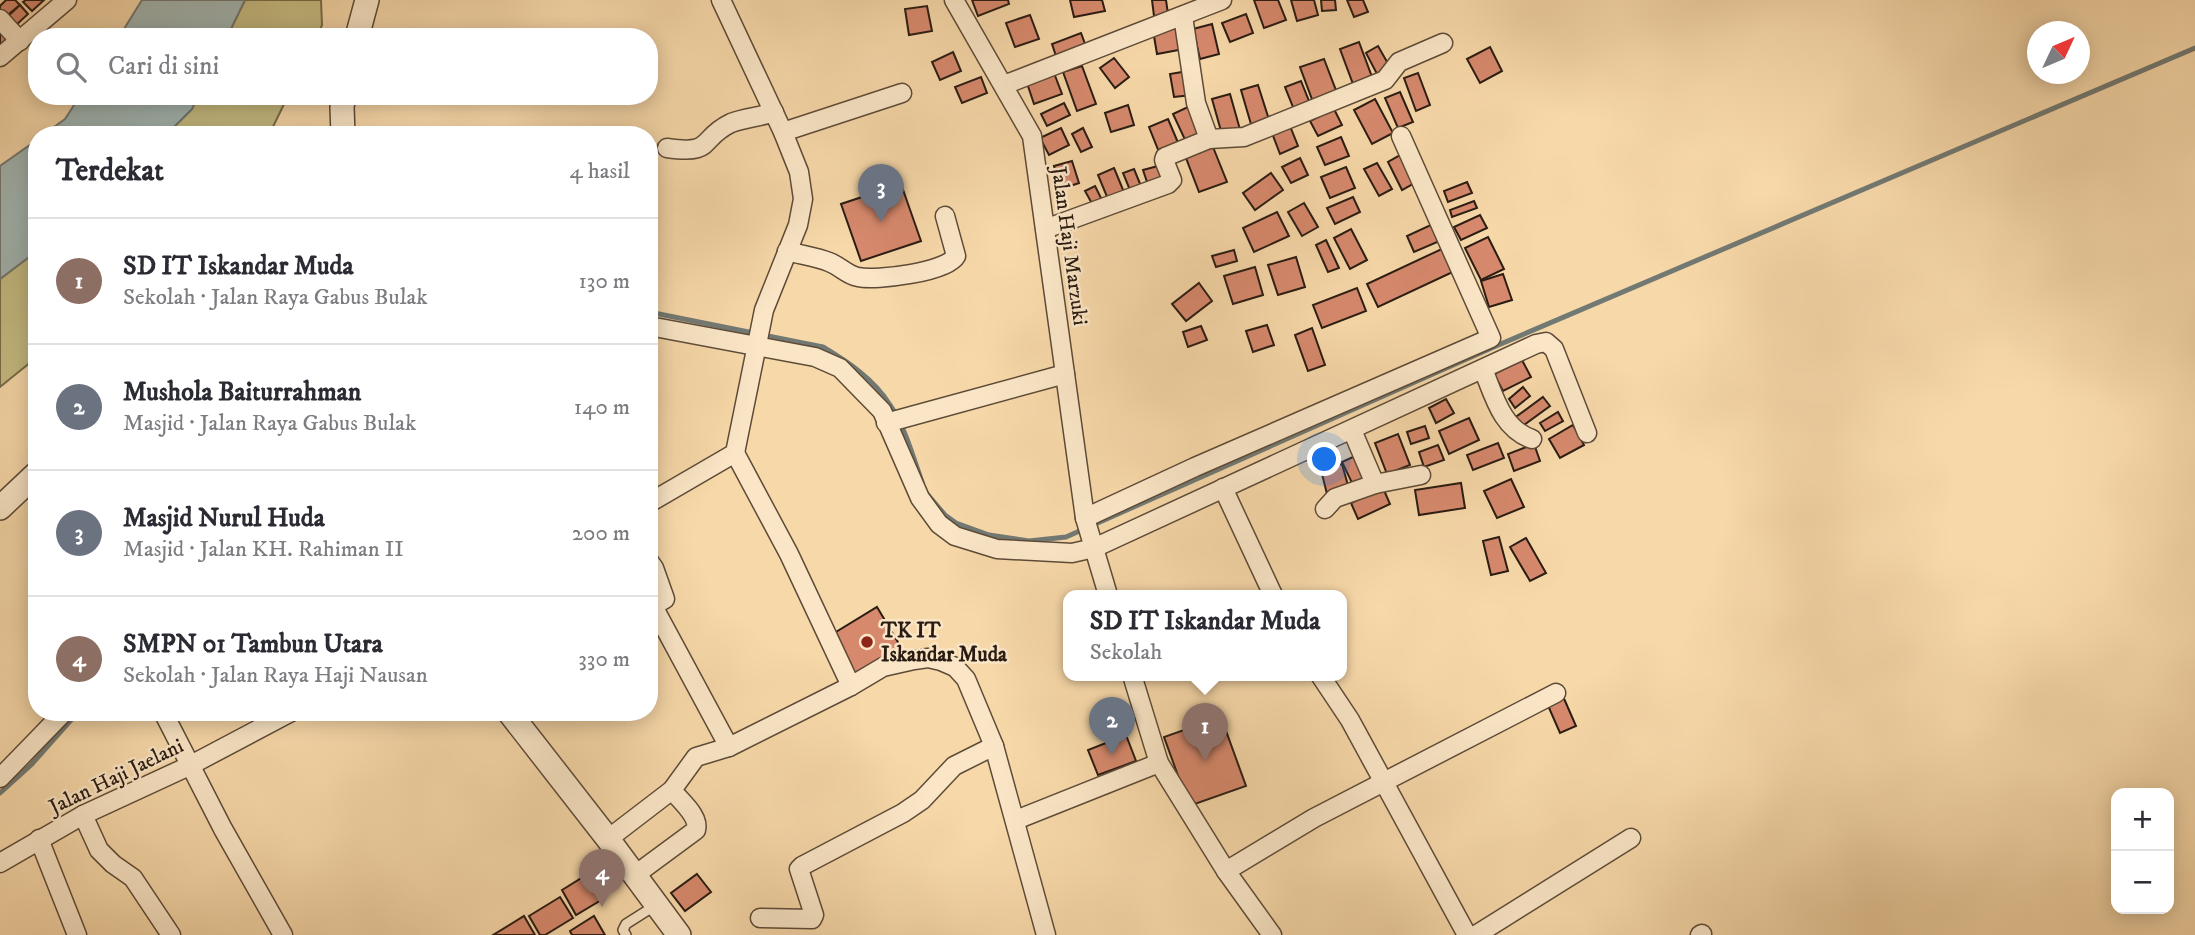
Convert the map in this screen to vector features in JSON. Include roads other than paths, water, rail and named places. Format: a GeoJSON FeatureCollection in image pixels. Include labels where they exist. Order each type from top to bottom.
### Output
{"type":"FeatureCollection","features":[{"type":"Feature","properties":{"kind":"street"},"geometry":{"type":"LineString","coordinates":[[34,28],[67,0]]}},
{"type":"Feature","properties":{"kind":"street"},"geometry":{"type":"LineString","coordinates":[[359,28],[367,0]]}},
{"type":"Feature","properties":{"kind":"street"},"geometry":{"type":"LineString","coordinates":[[721,0],[783,132],[799,172],[803,199],[797,225],[761,319],[734,453],[789,554],[851,686]]}},
{"type":"Feature","properties":{"kind":"street","name":"Jalan Haji Marzuki"},"geometry":{"type":"LineString","coordinates":[[954,0],[1032,136],[1085,518],[1107,590]]}},
{"type":"Feature","properties":{"kind":"street"},"geometry":{"type":"LineString","coordinates":[[1004,85],[1222,0]]}},
{"type":"Feature","properties":{"kind":"street"},"geometry":{"type":"LineString","coordinates":[[1183,16],[1196,103],[1209,139]]}},
{"type":"Feature","properties":{"kind":"street"},"geometry":{"type":"LineString","coordinates":[[0,19],[19,41]]}},
{"type":"Feature","properties":{"kind":"street"},"geometry":{"type":"LineString","coordinates":[[0,57],[28,33]]}},
{"type":"Feature","properties":{"kind":"street"},"geometry":{"type":"LineString","coordinates":[[1045,229],[1168,184],[1172,180],[1165,157],[1209,139],[1244,137],[1385,80],[1399,62],[1443,43]]}},
{"type":"Feature","properties":{"kind":"street"},"geometry":{"type":"LineString","coordinates":[[783,132],[902,93]]}},
{"type":"Feature","properties":{"kind":"street"},"geometry":{"type":"LineString","coordinates":[[342,105],[343,126]]}},
{"type":"Feature","properties":{"kind":"street"},"geometry":{"type":"LineString","coordinates":[[667,148],[692,151],[733,122],[774,112]]}},
{"type":"Feature","properties":{"kind":"street"},"geometry":{"type":"LineString","coordinates":[[1085,518],[1491,338],[1401,136]]}},
{"type":"Feature","properties":{"kind":"street"},"geometry":{"type":"LineString","coordinates":[[787,251],[831,263],[849,275],[862,278],[894,276],[934,268],[952,262],[957,257],[945,216]]}},
{"type":"Feature","properties":{"kind":"street"},"geometry":{"type":"LineString","coordinates":[[658,328],[815,357],[840,368],[882,411],[920,498],[939,524],[954,536],[997,549],[1072,553],[1094,548],[1536,344],[1548,343],[1554,349],[1587,433]]}},
{"type":"Feature","properties":{"kind":"street"},"geometry":{"type":"LineString","coordinates":[[1483,369],[1503,417],[1518,433],[1532,439]]}},
{"type":"Feature","properties":{"kind":"street"},"geometry":{"type":"LineString","coordinates":[[887,423],[1065,374]]}},
{"type":"Feature","properties":{"kind":"street"},"geometry":{"type":"LineString","coordinates":[[1352,430],[1376,484]]}},
{"type":"Feature","properties":{"kind":"street"},"geometry":{"type":"LineString","coordinates":[[658,498],[734,453]]}},
{"type":"Feature","properties":{"kind":"street"},"geometry":{"type":"LineString","coordinates":[[1325,509],[1335,498],[1376,484],[1421,475]]}},
{"type":"Feature","properties":{"kind":"street"},"geometry":{"type":"LineString","coordinates":[[0,508],[28,482]]}},
{"type":"Feature","properties":{"kind":"street"},"geometry":{"type":"LineString","coordinates":[[1223,488],[1271,590]]}},
{"type":"Feature","properties":{"kind":"street"},"geometry":{"type":"LineString","coordinates":[[658,580],[664,599],[658,603]]}},
{"type":"Feature","properties":{"kind":"street"},"geometry":{"type":"LineString","coordinates":[[658,615],[729,747]]}},
{"type":"Feature","properties":{"kind":"street"},"geometry":{"type":"LineString","coordinates":[[608,839],[671,790],[696,757],[729,747],[851,686],[883,667],[914,660],[941,661],[955,667],[966,679],[994,746],[1046,935]]}},
{"type":"Feature","properties":{"kind":"street"},"geometry":{"type":"LineString","coordinates":[[1134,681],[1158,763],[1226,871],[1272,935]]}},
{"type":"Feature","properties":{"kind":"street"},"geometry":{"type":"LineString","coordinates":[[1324,681],[1350,720],[1467,935]]}},
{"type":"Feature","properties":{"kind":"street"},"geometry":{"type":"LineString","coordinates":[[1226,871],[1314,818],[1556,693]]}},
{"type":"Feature","properties":{"kind":"street"},"geometry":{"type":"LineString","coordinates":[[0,778],[55,721]]}},
{"type":"Feature","properties":{"kind":"street"},"geometry":{"type":"LineString","coordinates":[[167,721],[189,766],[282,934]]}},
{"type":"Feature","properties":{"kind":"street","name":"Jalan Haji Jaelani"},"geometry":{"type":"LineString","coordinates":[[0,863],[83,815],[189,766],[274,721]]}},
{"type":"Feature","properties":{"kind":"street"},"geometry":{"type":"LineString","coordinates":[[516,721],[679,935]]}},
{"type":"Feature","properties":{"kind":"street"},"geometry":{"type":"LineString","coordinates":[[760,918],[812,919],[814,915],[799,869],[802,866],[903,813],[922,800],[954,766],[994,746]]}},
{"type":"Feature","properties":{"kind":"street"},"geometry":{"type":"LineString","coordinates":[[1016,820],[1158,763]]}},
{"type":"Feature","properties":{"kind":"street"},"geometry":{"type":"LineString","coordinates":[[635,875],[696,830],[696,819],[671,790]]}},
{"type":"Feature","properties":{"kind":"street"},"geometry":{"type":"LineString","coordinates":[[83,815],[99,850],[133,878],[171,935]]}},
{"type":"Feature","properties":{"kind":"street"},"geometry":{"type":"LineString","coordinates":[[1476,935],[1631,838]]}},
{"type":"Feature","properties":{"kind":"street"},"geometry":{"type":"LineString","coordinates":[[39,839],[77,935]]}},
{"type":"Feature","properties":{"kind":"lane"},"geometry":{"type":"LineString","coordinates":[[626,935],[623,930],[626,925],[656,905]]}},
{"type":"Feature","properties":{"kind":"waterway"},"geometry":{"type":"LineString","coordinates":[[927,494],[945,515],[956,523],[989,535],[1029,541],[1066,537],[1496,346],[2195,48]]}},
{"type":"Feature","properties":{"kind":"waterway"},"geometry":{"type":"LineString","coordinates":[[658,314],[823,347],[860,372],[884,396],[900,423],[922,482]]}},
{"type":"Feature","properties":{"kind":"waterway"},"geometry":{"type":"LineString","coordinates":[[0,793],[31,765],[70,721]]}},
{"type":"Feature","properties":{"kind":"place","name":"Masjid Nurul Huda"},"geometry":{"type":"Point","coordinates":[881,222]}},
{"type":"Feature","properties":{"kind":"place","name":"TK IT Iskandar Muda"},"geometry":{"type":"Point","coordinates":[867,642]}},
{"type":"Feature","properties":{"kind":"place","name":"Mushola Baiturrahman"},"geometry":{"type":"Point","coordinates":[1112,755]}},
{"type":"Feature","properties":{"kind":"place","name":"SD IT Iskandar Muda"},"geometry":{"type":"Point","coordinates":[1205,761]}},
{"type":"Feature","properties":{"kind":"place","name":"SMPN 01 Tambun Utara"},"geometry":{"type":"Point","coordinates":[602,907]}}]}
